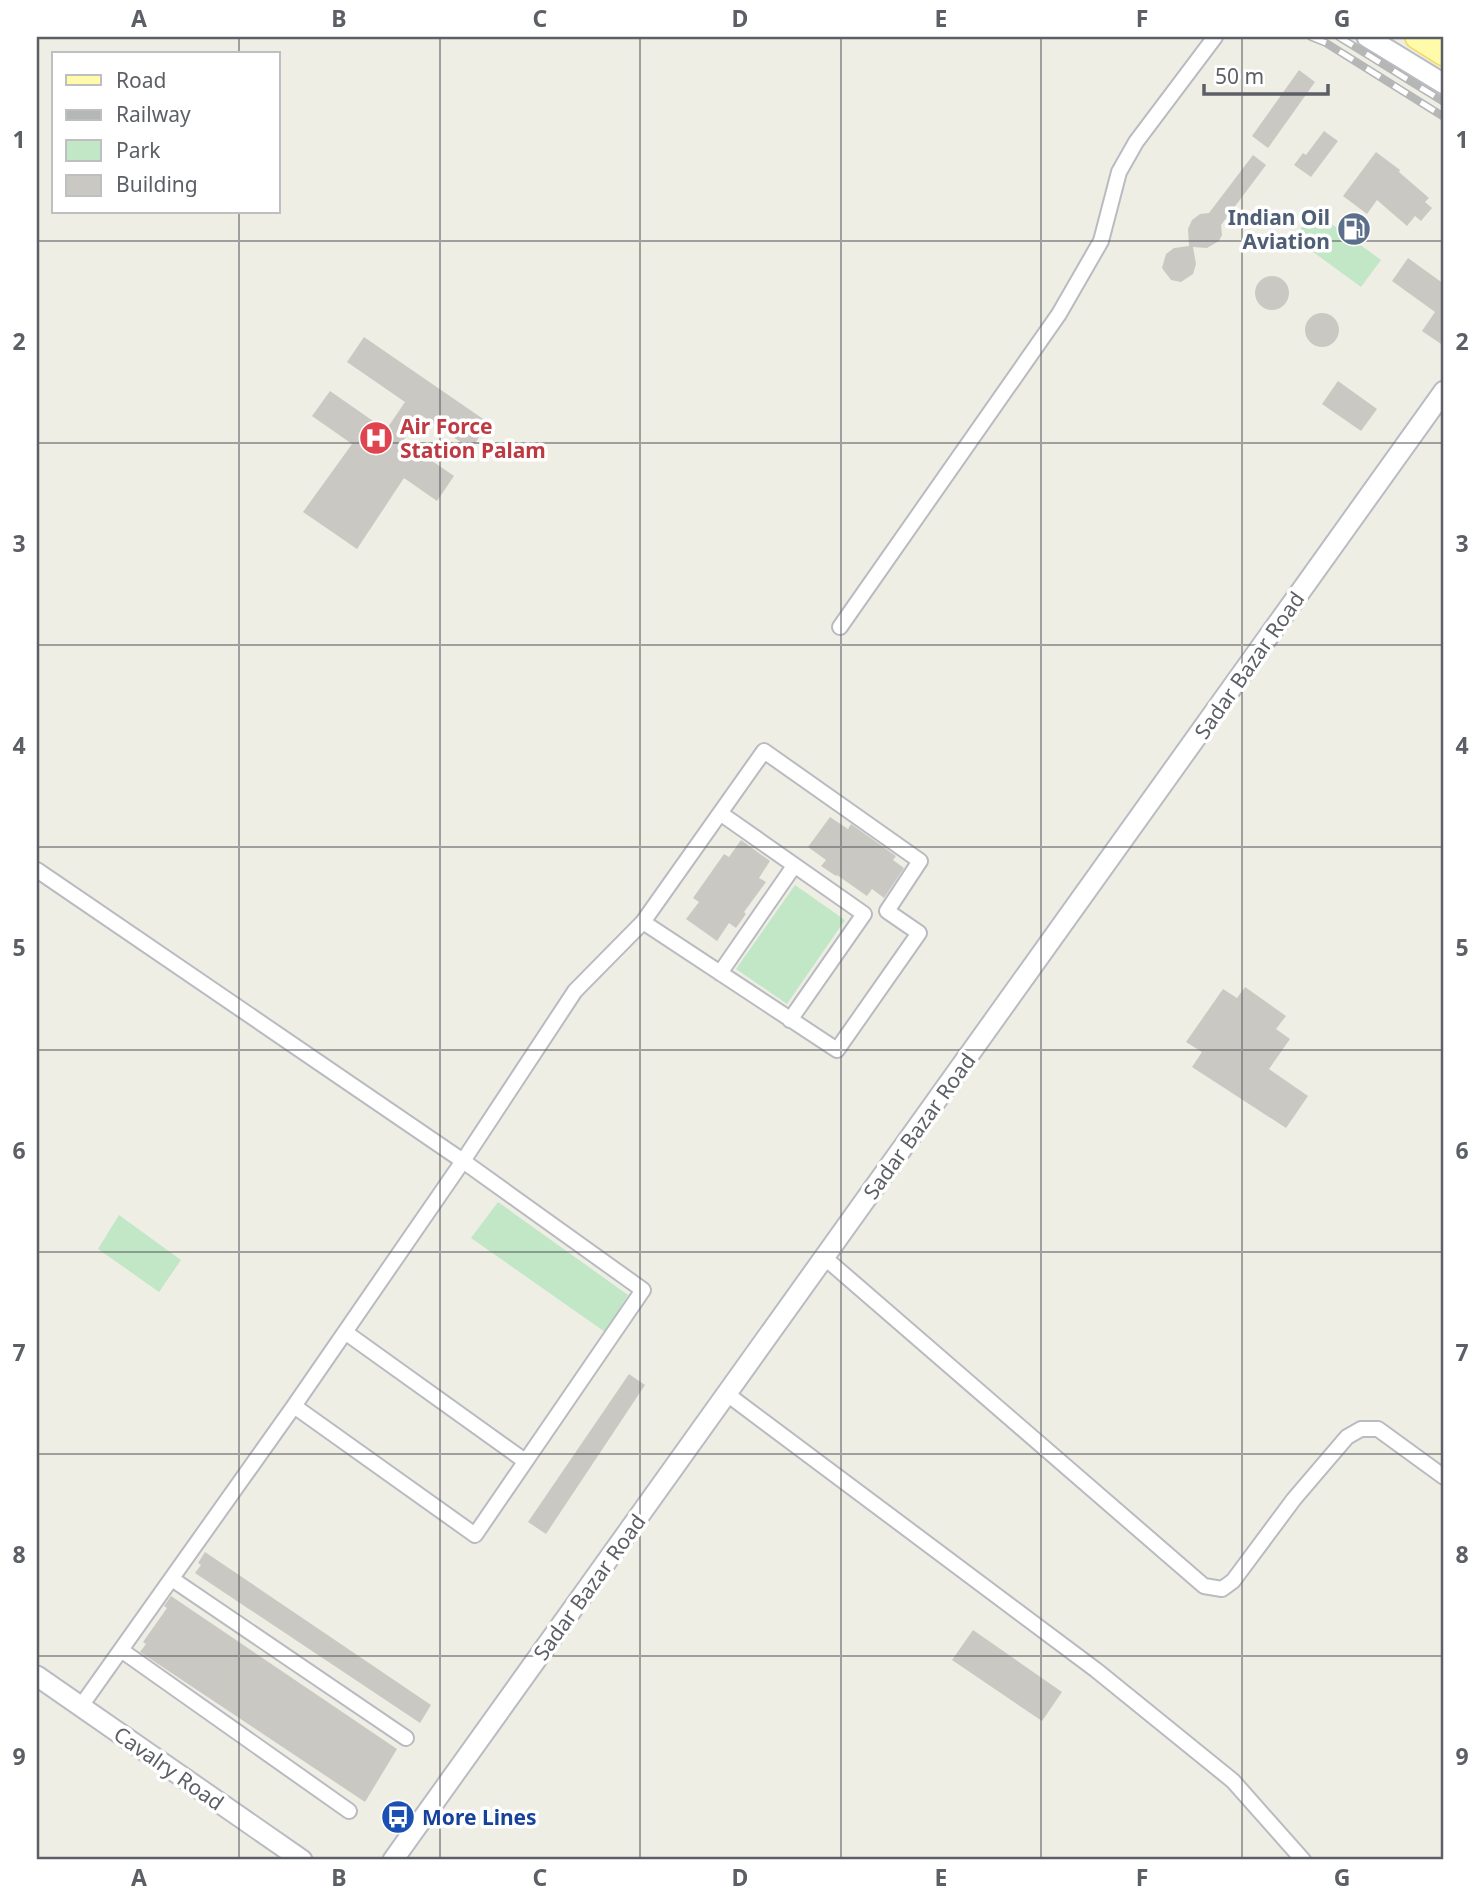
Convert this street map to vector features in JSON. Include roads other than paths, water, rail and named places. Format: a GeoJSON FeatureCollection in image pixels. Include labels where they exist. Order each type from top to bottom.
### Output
{"type":"FeatureCollection","features":[{"type":"Feature","properties":{"kind":"main road"},"geometry":{"type":"LineString","coordinates":[[1417,37],[1444,54]]}},
{"type":"Feature","properties":{"kind":"street"},"geometry":{"type":"LineString","coordinates":[[840,627],[1059,314],[1101,241],[1119,172],[1136,142],[1215,37]]}},
{"type":"Feature","properties":{"kind":"street"},"geometry":{"type":"LineString","coordinates":[[1367,37],[1444,84]]}},
{"type":"Feature","properties":{"kind":"street","name":"Sadar Bazar Road"},"geometry":{"type":"LineString","coordinates":[[393,1860],[1444,391]]}},
{"type":"Feature","properties":{"kind":"street"},"geometry":{"type":"LineString","coordinates":[[81,1706],[294,1406],[463,1161],[575,990],[643,922],[764,751],[920,861],[887,911]]}},
{"type":"Feature","properties":{"kind":"street"},"geometry":{"type":"LineString","coordinates":[[643,922],[837,1050],[919,933],[887,911],[863,914],[720,813]]}},
{"type":"Feature","properties":{"kind":"street"},"geometry":{"type":"LineString","coordinates":[[720,973],[794,866]]}},
{"type":"Feature","properties":{"kind":"street"},"geometry":{"type":"LineString","coordinates":[[37,870],[463,1161],[643,1290],[475,1535],[294,1406]]}},
{"type":"Feature","properties":{"kind":"street"},"geometry":{"type":"LineString","coordinates":[[790,1020],[863,914]]}},
{"type":"Feature","properties":{"kind":"street"},"geometry":{"type":"LineString","coordinates":[[825,1258],[1204,1587],[1222,1589],[1233,1581],[1294,1499],[1347,1437],[1361,1429],[1378,1429],[1444,1477]]}},
{"type":"Feature","properties":{"kind":"street"},"geometry":{"type":"LineString","coordinates":[[345,1332],[525,1461]]}},
{"type":"Feature","properties":{"kind":"street"},"geometry":{"type":"LineString","coordinates":[[727,1394],[1096,1670],[1233,1781],[1303,1860]]}},
{"type":"Feature","properties":{"kind":"street"},"geometry":{"type":"LineString","coordinates":[[172,1579],[406,1738]]}},
{"type":"Feature","properties":{"kind":"street"},"geometry":{"type":"LineString","coordinates":[[121,1650],[349,1811]]}},
{"type":"Feature","properties":{"kind":"street","name":"Cavalry Road"},"geometry":{"type":"LineString","coordinates":[[37,1676],[302,1860]]}},
{"type":"Feature","properties":{"kind":"railway"},"geometry":{"type":"LineString","coordinates":[[1311,37],[1326,43],[1444,117]]}},
{"type":"Feature","properties":{"kind":"railway"},"geometry":{"type":"LineString","coordinates":[[1339,37],[1444,102]]}},
{"type":"Feature","properties":{"kind":"place","name":"Indian Oil Aviation"},"geometry":{"type":"Point","coordinates":[1354,229]}},
{"type":"Feature","properties":{"kind":"place","name":"Air Force Station Palam"},"geometry":{"type":"Point","coordinates":[376,438]}},
{"type":"Feature","properties":{"kind":"place","name":"More Lines"},"geometry":{"type":"Point","coordinates":[398,1817]}}]}
